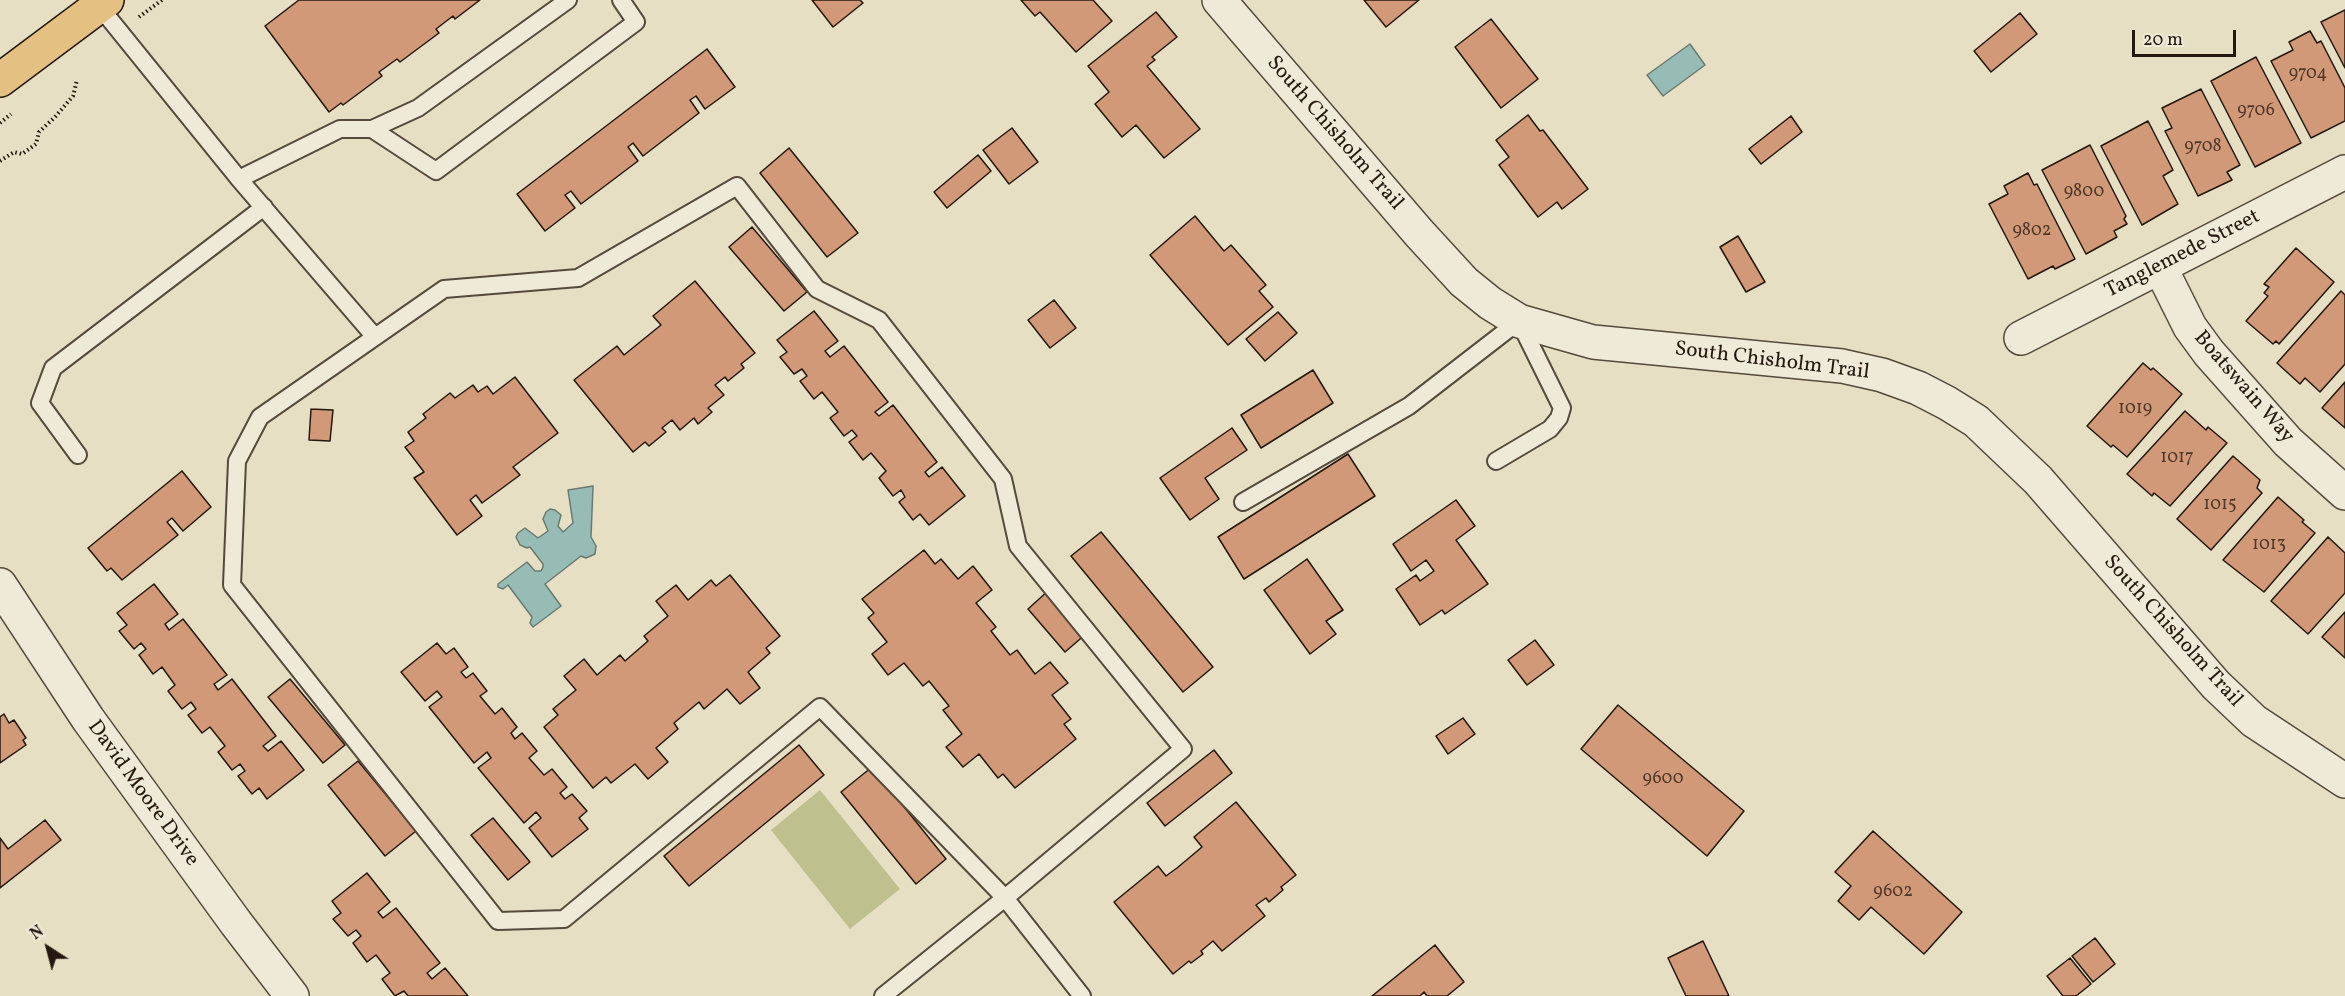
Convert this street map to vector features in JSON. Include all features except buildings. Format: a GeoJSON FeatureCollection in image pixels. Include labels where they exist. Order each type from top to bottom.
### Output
{"type":"FeatureCollection","features":[{"type":"Feature","properties":{"kind":"main road"},"geometry":{"type":"LineString","coordinates":[[0,80],[100,2]]}},
{"type":"Feature","properties":{"kind":"street","name":"South Chisholm Trail"},"geometry":{"type":"LineString","coordinates":[[1219,0],[1411,224],[1464,282],[1490,303],[1519,321],[1593,342],[1842,366],[1882,375],[1917,388],[1947,403],[1976,421],[2038,480],[2216,685],[2254,721],[2345,781]]}},
{"type":"Feature","properties":{"kind":"street","name":"Tanglemede Street"},"geometry":{"type":"LineString","coordinates":[[2020,338],[2345,172]]}},
{"type":"Feature","properties":{"kind":"street","name":"Boatswain Way"},"geometry":{"type":"LineString","coordinates":[[2160,267],[2190,327],[2209,353],[2289,442],[2345,493]]}},
{"type":"Feature","properties":{"kind":"street","name":"David Moore Drive"},"geometry":{"type":"LineString","coordinates":[[0,585],[88,719],[236,923],[292,996]]}},
{"type":"Feature","properties":{"kind":"lane"},"geometry":{"type":"LineString","coordinates":[[239,179],[340,129],[372,129],[418,108],[568,0]]}},
{"type":"Feature","properties":{"kind":"lane"},"geometry":{"type":"LineString","coordinates":[[372,129],[436,171],[636,22],[621,0]]}},
{"type":"Feature","properties":{"kind":"lane"},"geometry":{"type":"LineString","coordinates":[[100,2],[239,179],[375,337]]}},
{"type":"Feature","properties":{"kind":"lane"},"geometry":{"type":"LineString","coordinates":[[883,996],[1005,898],[1183,748],[1018,546],[1003,479],[879,320],[817,289],[737,186],[578,278],[444,289],[261,417],[237,461],[232,585],[498,921],[564,919],[820,707],[1005,898],[1082,996]]}},
{"type":"Feature","properties":{"kind":"lane"},"geometry":{"type":"LineString","coordinates":[[78,455],[40,402],[53,368],[264,207]]}},
{"type":"Feature","properties":{"kind":"lane"},"geometry":{"type":"LineString","coordinates":[[1243,502],[1409,406],[1519,321],[1562,408],[1550,429],[1496,461]]}},
{"type":"Feature","properties":{"kind":"path"},"geometry":{"type":"LineString","coordinates":[[0,161],[14,152],[22,154],[36,144],[39,132],[56,117],[73,96],[77,80]]}},
{"type":"Feature","properties":{"kind":"green space"},"geometry":{"type":"Polygon","coordinates":[[[820,790],[900,889],[850,929],[771,830],[820,790]]]}},
{"type":"Feature","properties":{"kind":"water"},"geometry":{"type":"Polygon","coordinates":[[[1690,44],[1705,65],[1663,96],[1647,75],[1690,44]]]}},
{"type":"Feature","properties":{"kind":"water"},"geometry":{"type":"Polygon","coordinates":[[[593,486],[591,537],[596,546],[595,554],[586,558],[581,556],[545,584],[561,606],[533,627],[530,623],[532,617],[508,585],[503,589],[498,587],[498,584],[527,562],[535,571],[541,571],[543,567],[530,547],[520,545],[516,537],[525,528],[538,538],[548,531],[543,519],[550,509],[561,515],[558,526],[563,532],[573,523],[568,490],[593,486]]]}}]}
